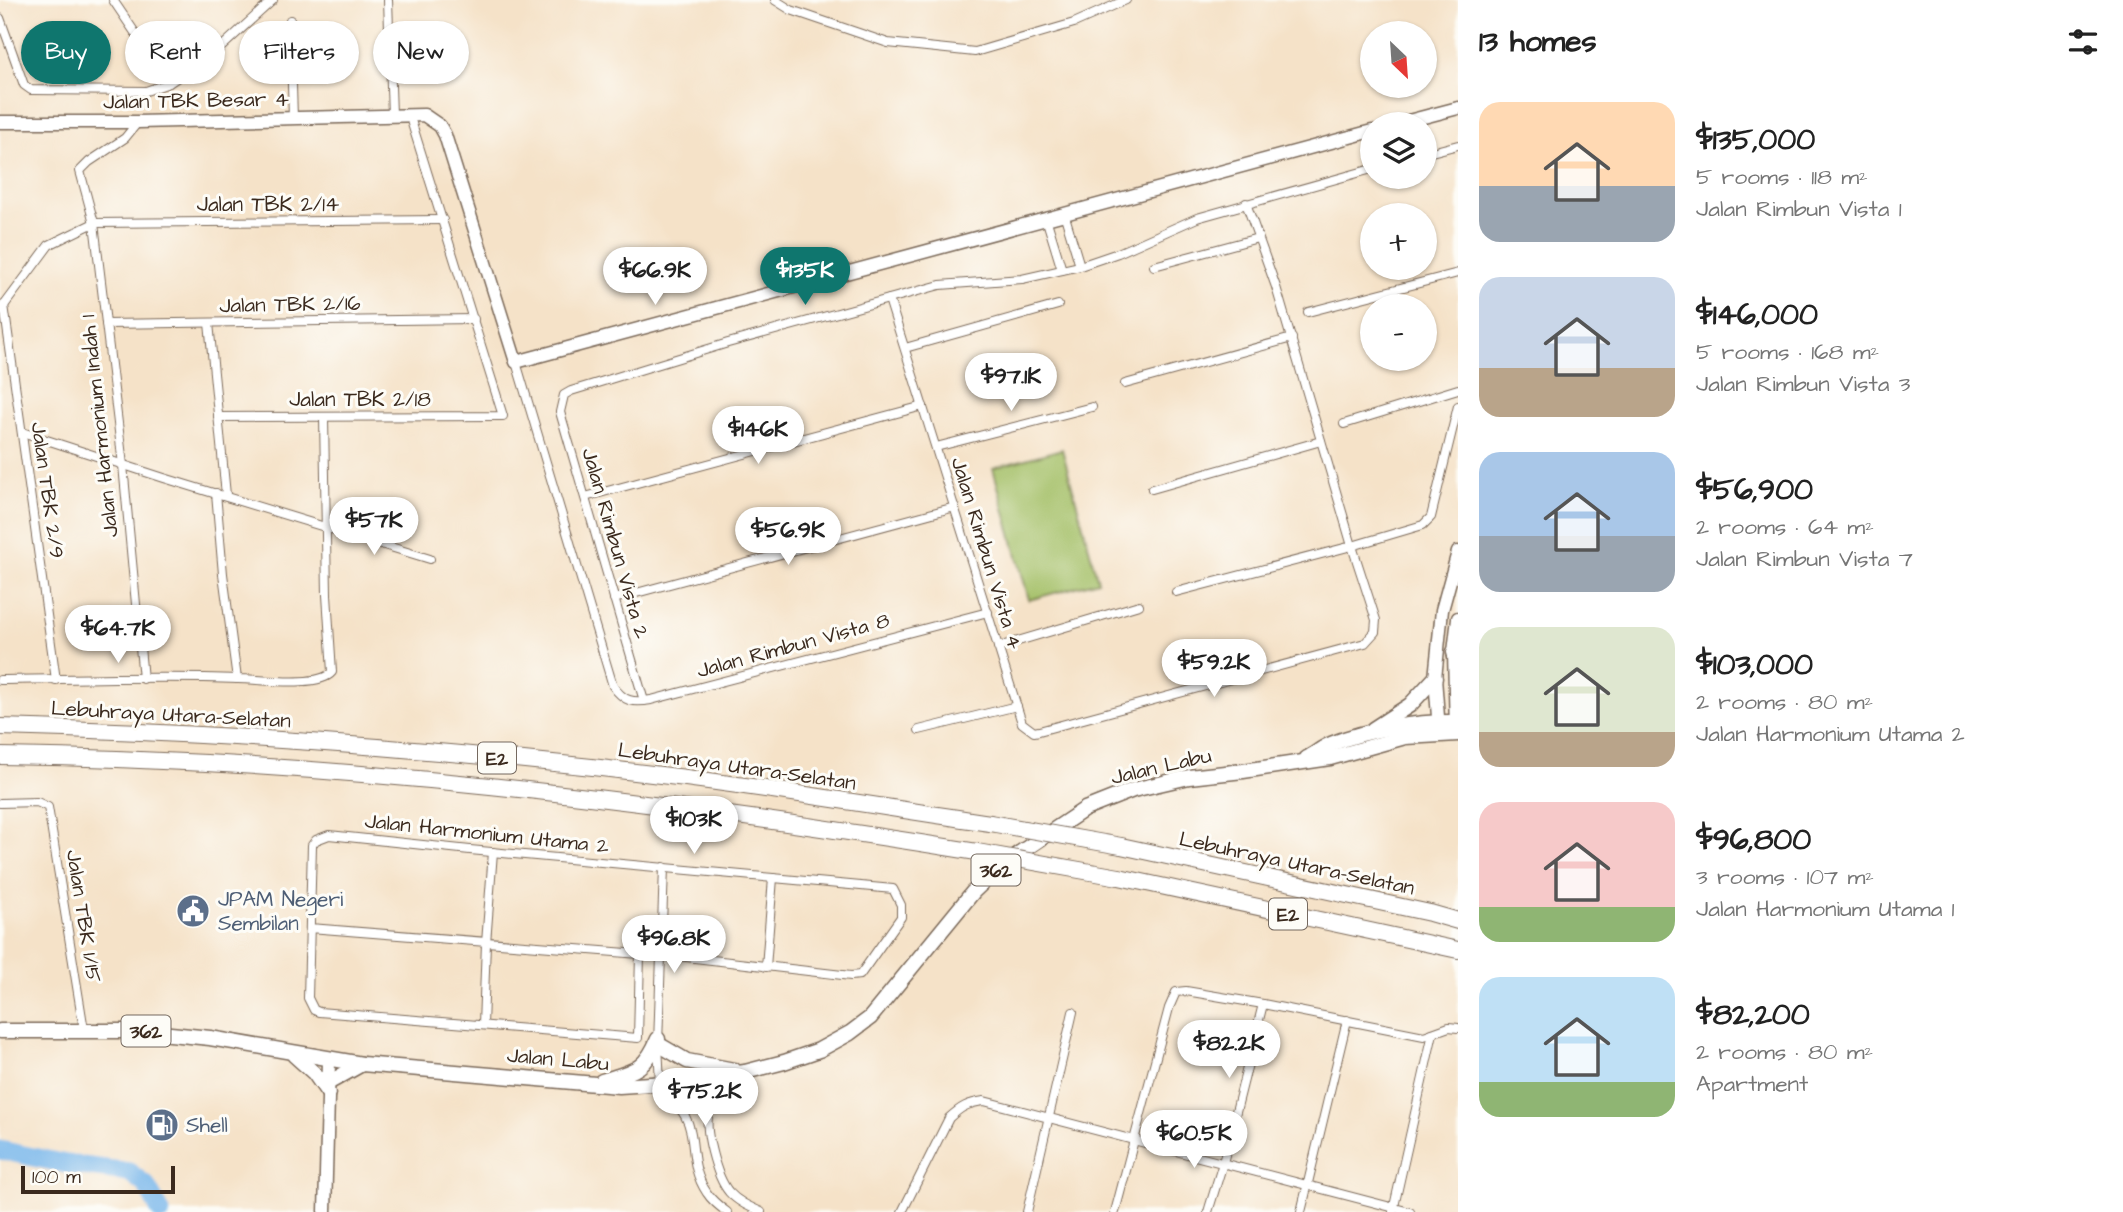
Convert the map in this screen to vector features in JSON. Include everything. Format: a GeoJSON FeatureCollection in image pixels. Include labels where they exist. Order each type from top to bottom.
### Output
{"type":"FeatureCollection","features":[{"type":"Feature","properties":{"kind":"highway","name":"Lebuhraya Utara–Selatan"},"geometry":{"type":"LineString","coordinates":[[0,727],[94,729],[221,737],[525,760],[688,778],[990,823],[1121,846],[1458,921]]}},
{"type":"Feature","properties":{"kind":"highway","name":"E2"},"geometry":{"type":"LineString","coordinates":[[0,756],[371,773],[784,821],[1119,877],[1458,950]]}},
{"type":"Feature","properties":{"kind":"main road"},"geometry":{"type":"LineString","coordinates":[[1366,734],[1410,705],[1435,678]]}},
{"type":"Feature","properties":{"kind":"main road","name":"Jalan Labu"},"geometry":{"type":"LineString","coordinates":[[1303,761],[1330,744],[1366,734],[1415,724],[1457,728]]}},
{"type":"Feature","properties":{"kind":"main road","name":"Jalan Labu"},"geometry":{"type":"LineString","coordinates":[[0,1031],[141,1031],[210,1038],[362,1064],[619,1086],[746,1072],[807,1054],[850,1033],[870,1018],[973,892],[1000,866],[1084,809],[1133,790],[1178,780],[1330,758],[1438,728]]}},
{"type":"Feature","properties":{"kind":"main road"},"geometry":{"type":"LineString","coordinates":[[594,1084],[642,1065],[650,1058],[658,1041],[687,1061],[746,1072]]}},
{"type":"Feature","properties":{"kind":"main road"},"geometry":{"type":"LineString","coordinates":[[291,1053],[328,1088],[362,1064]]}},
{"type":"Feature","properties":{"kind":"street"},"geometry":{"type":"LineString","coordinates":[[113,0],[127,21]]}},
{"type":"Feature","properties":{"kind":"street"},"geometry":{"type":"LineString","coordinates":[[225,44],[273,0]]}},
{"type":"Feature","properties":{"kind":"street"},"geometry":{"type":"LineString","coordinates":[[388,0],[392,115]]}},
{"type":"Feature","properties":{"kind":"street"},"geometry":{"type":"LineString","coordinates":[[775,0],[791,10],[888,43],[975,52],[1074,23],[1126,0]]}},
{"type":"Feature","properties":{"kind":"street"},"geometry":{"type":"LineString","coordinates":[[0,18],[24,85],[31,90],[146,91],[166,84]]}},
{"type":"Feature","properties":{"kind":"street"},"geometry":{"type":"LineString","coordinates":[[290,20],[293,118]]}},
{"type":"Feature","properties":{"kind":"street"},"geometry":{"type":"LineString","coordinates":[[1437,114],[1458,108]]}},
{"type":"Feature","properties":{"kind":"street"},"geometry":{"type":"LineString","coordinates":[[474,319],[409,114],[424,115],[440,126],[445,135],[613,686],[620,696],[631,701],[643,701]]}},
{"type":"Feature","properties":{"kind":"street","name":"Jalan TBK Besar 4"},"geometry":{"type":"LineString","coordinates":[[0,122],[409,114]]}},
{"type":"Feature","properties":{"kind":"street","name":"Jalan Harmonium Indah 1"},"geometry":{"type":"LineString","coordinates":[[138,121],[125,138],[80,171],[94,223],[123,465],[143,679]]}},
{"type":"Feature","properties":{"kind":"street"},"geometry":{"type":"LineString","coordinates":[[516,362],[1360,134]]}},
{"type":"Feature","properties":{"kind":"street"},"geometry":{"type":"LineString","coordinates":[[1437,151],[1458,145]]}},
{"type":"Feature","properties":{"kind":"street"},"geometry":{"type":"LineString","coordinates":[[889,299],[940,285],[1022,279],[1080,266],[1118,253],[1197,218],[1360,172]]}},
{"type":"Feature","properties":{"kind":"street"},"geometry":{"type":"LineString","coordinates":[[1247,203],[1292,338],[1352,546]]}},
{"type":"Feature","properties":{"kind":"street"},"geometry":{"type":"LineString","coordinates":[[1064,213],[1080,266]]}},
{"type":"Feature","properties":{"kind":"street"},"geometry":{"type":"LineString","coordinates":[[1046,218],[1062,270]]}},
{"type":"Feature","properties":{"kind":"street","name":"Jalan TBK 2/14"},"geometry":{"type":"LineString","coordinates":[[94,223],[443,220]]}},
{"type":"Feature","properties":{"kind":"street"},"geometry":{"type":"LineString","coordinates":[[2,308],[49,245],[94,223]]}},
{"type":"Feature","properties":{"kind":"street"},"geometry":{"type":"LineString","coordinates":[[1154,266],[1258,237]]}},
{"type":"Feature","properties":{"kind":"street"},"geometry":{"type":"LineString","coordinates":[[1308,312],[1458,273]]}},
{"type":"Feature","properties":{"kind":"street","name":"Jalan Rimbun Vista 4"},"geometry":{"type":"LineString","coordinates":[[889,299],[1022,723],[1034,732],[1364,643],[1375,632],[1376,620],[1352,546]]}},
{"type":"Feature","properties":{"kind":"street","name":"Jalan Rimbun Vista 2"},"geometry":{"type":"LineString","coordinates":[[643,701],[560,412],[564,395],[727,343],[889,299]]}},
{"type":"Feature","properties":{"kind":"street"},"geometry":{"type":"LineString","coordinates":[[905,348],[1058,305]]}},
{"type":"Feature","properties":{"kind":"street","name":"Jalan TBK 2/9"},"geometry":{"type":"LineString","coordinates":[[2,308],[57,680]]}},
{"type":"Feature","properties":{"kind":"street","name":"Jalan TBK 2/16"},"geometry":{"type":"LineString","coordinates":[[106,324],[474,319]]}},
{"type":"Feature","properties":{"kind":"street","name":"Jalan TBK 2/18"},"geometry":{"type":"LineString","coordinates":[[218,417],[503,416],[474,319]]}},
{"type":"Feature","properties":{"kind":"street"},"geometry":{"type":"LineString","coordinates":[[209,323],[226,495]]}},
{"type":"Feature","properties":{"kind":"street"},"geometry":{"type":"LineString","coordinates":[[1125,384],[1292,338]]}},
{"type":"Feature","properties":{"kind":"street"},"geometry":{"type":"LineString","coordinates":[[1345,425],[1458,389]]}},
{"type":"Feature","properties":{"kind":"street"},"geometry":{"type":"LineString","coordinates":[[585,498],[923,406]]}},
{"type":"Feature","properties":{"kind":"street"},"geometry":{"type":"LineString","coordinates":[[1176,592],[1418,528],[1431,517],[1458,406]]}},
{"type":"Feature","properties":{"kind":"street"},"geometry":{"type":"LineString","coordinates":[[936,447],[1093,407]]}},
{"type":"Feature","properties":{"kind":"street"},"geometry":{"type":"LineString","coordinates":[[0,680],[284,681],[320,680],[327,677],[332,672],[327,595],[324,417]]}},
{"type":"Feature","properties":{"kind":"street"},"geometry":{"type":"LineString","coordinates":[[22,432],[430,559]]}},
{"type":"Feature","properties":{"kind":"street"},"geometry":{"type":"LineString","coordinates":[[1152,489],[1321,441]]}},
{"type":"Feature","properties":{"kind":"street"},"geometry":{"type":"LineString","coordinates":[[216,493],[223,574],[237,679]]}},
{"type":"Feature","properties":{"kind":"street"},"geometry":{"type":"LineString","coordinates":[[614,599],[955,507]]}},
{"type":"Feature","properties":{"kind":"street"},"geometry":{"type":"LineString","coordinates":[[1438,728],[1435,678],[1442,610],[1458,552]]}},
{"type":"Feature","properties":{"kind":"street"},"geometry":{"type":"LineString","coordinates":[[998,647],[1139,605]]}},
{"type":"Feature","properties":{"kind":"street","name":"Jalan Rimbun Vista 8"},"geometry":{"type":"LineString","coordinates":[[643,701],[988,612]]}},
{"type":"Feature","properties":{"kind":"street"},"geometry":{"type":"LineString","coordinates":[[1457,728],[1458,618]]}},
{"type":"Feature","properties":{"kind":"street"},"geometry":{"type":"LineString","coordinates":[[919,730],[1017,706]]}},
{"type":"Feature","properties":{"kind":"street","name":"Jalan TBK 1/15"},"geometry":{"type":"LineString","coordinates":[[0,803],[37,802],[48,807],[84,1030]]}},
{"type":"Feature","properties":{"kind":"street","name":"Jalan Harmonium Utama 2"},"geometry":{"type":"LineString","coordinates":[[310,928],[312,845],[322,836],[329,835],[893,889],[901,905],[901,917],[860,975],[766,967]]}},
{"type":"Feature","properties":{"kind":"street"},"geometry":{"type":"LineString","coordinates":[[483,1025],[493,852]]}},
{"type":"Feature","properties":{"kind":"street"},"geometry":{"type":"LineString","coordinates":[[664,867],[658,1041],[653,1084],[680,1108],[688,1120],[698,1174],[708,1195],[727,1212]]}},
{"type":"Feature","properties":{"kind":"street"},"geometry":{"type":"LineString","coordinates":[[660,954],[766,967],[773,878]]}},
{"type":"Feature","properties":{"kind":"street"},"geometry":{"type":"LineString","coordinates":[[310,928],[486,943],[640,954],[638,1038],[319,1012],[314,1010],[308,998],[310,928]]}},
{"type":"Feature","properties":{"kind":"street"},"geometry":{"type":"LineString","coordinates":[[1115,1212],[1169,1008],[1176,992],[1186,991],[1264,1004],[1424,1036],[1449,1027],[1458,1028]]}},
{"type":"Feature","properties":{"kind":"street"},"geometry":{"type":"LineString","coordinates":[[1208,1212],[1264,1004]]}},
{"type":"Feature","properties":{"kind":"street"},"geometry":{"type":"LineString","coordinates":[[1027,1212],[1073,1012]]}},
{"type":"Feature","properties":{"kind":"street"},"geometry":{"type":"LineString","coordinates":[[1301,1212],[1347,1020]]}},
{"type":"Feature","properties":{"kind":"street"},"geometry":{"type":"LineString","coordinates":[[1394,1210],[1433,1033]]}},
{"type":"Feature","properties":{"kind":"street"},"geometry":{"type":"LineString","coordinates":[[325,1212],[329,1060]]}},
{"type":"Feature","properties":{"kind":"street"},"geometry":{"type":"LineString","coordinates":[[746,1072],[719,1097],[710,1111],[708,1136],[728,1191],[742,1203],[761,1212]]}},
{"type":"Feature","properties":{"kind":"street"},"geometry":{"type":"LineString","coordinates":[[902,1212],[949,1118],[969,1102],[984,1101],[1410,1212]]}},
{"type":"Feature","properties":{"kind":"green space"},"geometry":{"type":"Polygon","coordinates":[[[1062,449],[1098,581],[1029,600],[993,468],[1062,449]]]}},
{"type":"Feature","properties":{"kind":"waterway"},"geometry":{"type":"LineString","coordinates":[[0,1150],[66,1164],[129,1172],[146,1185],[161,1212]]}},
{"type":"Feature","properties":{"kind":"place","name":"JPAM Negeri Sembilan"},"geometry":{"type":"Point","coordinates":[193,911]}},
{"type":"Feature","properties":{"kind":"place","name":"Shell"},"geometry":{"type":"Point","coordinates":[162,1125]}}]}
